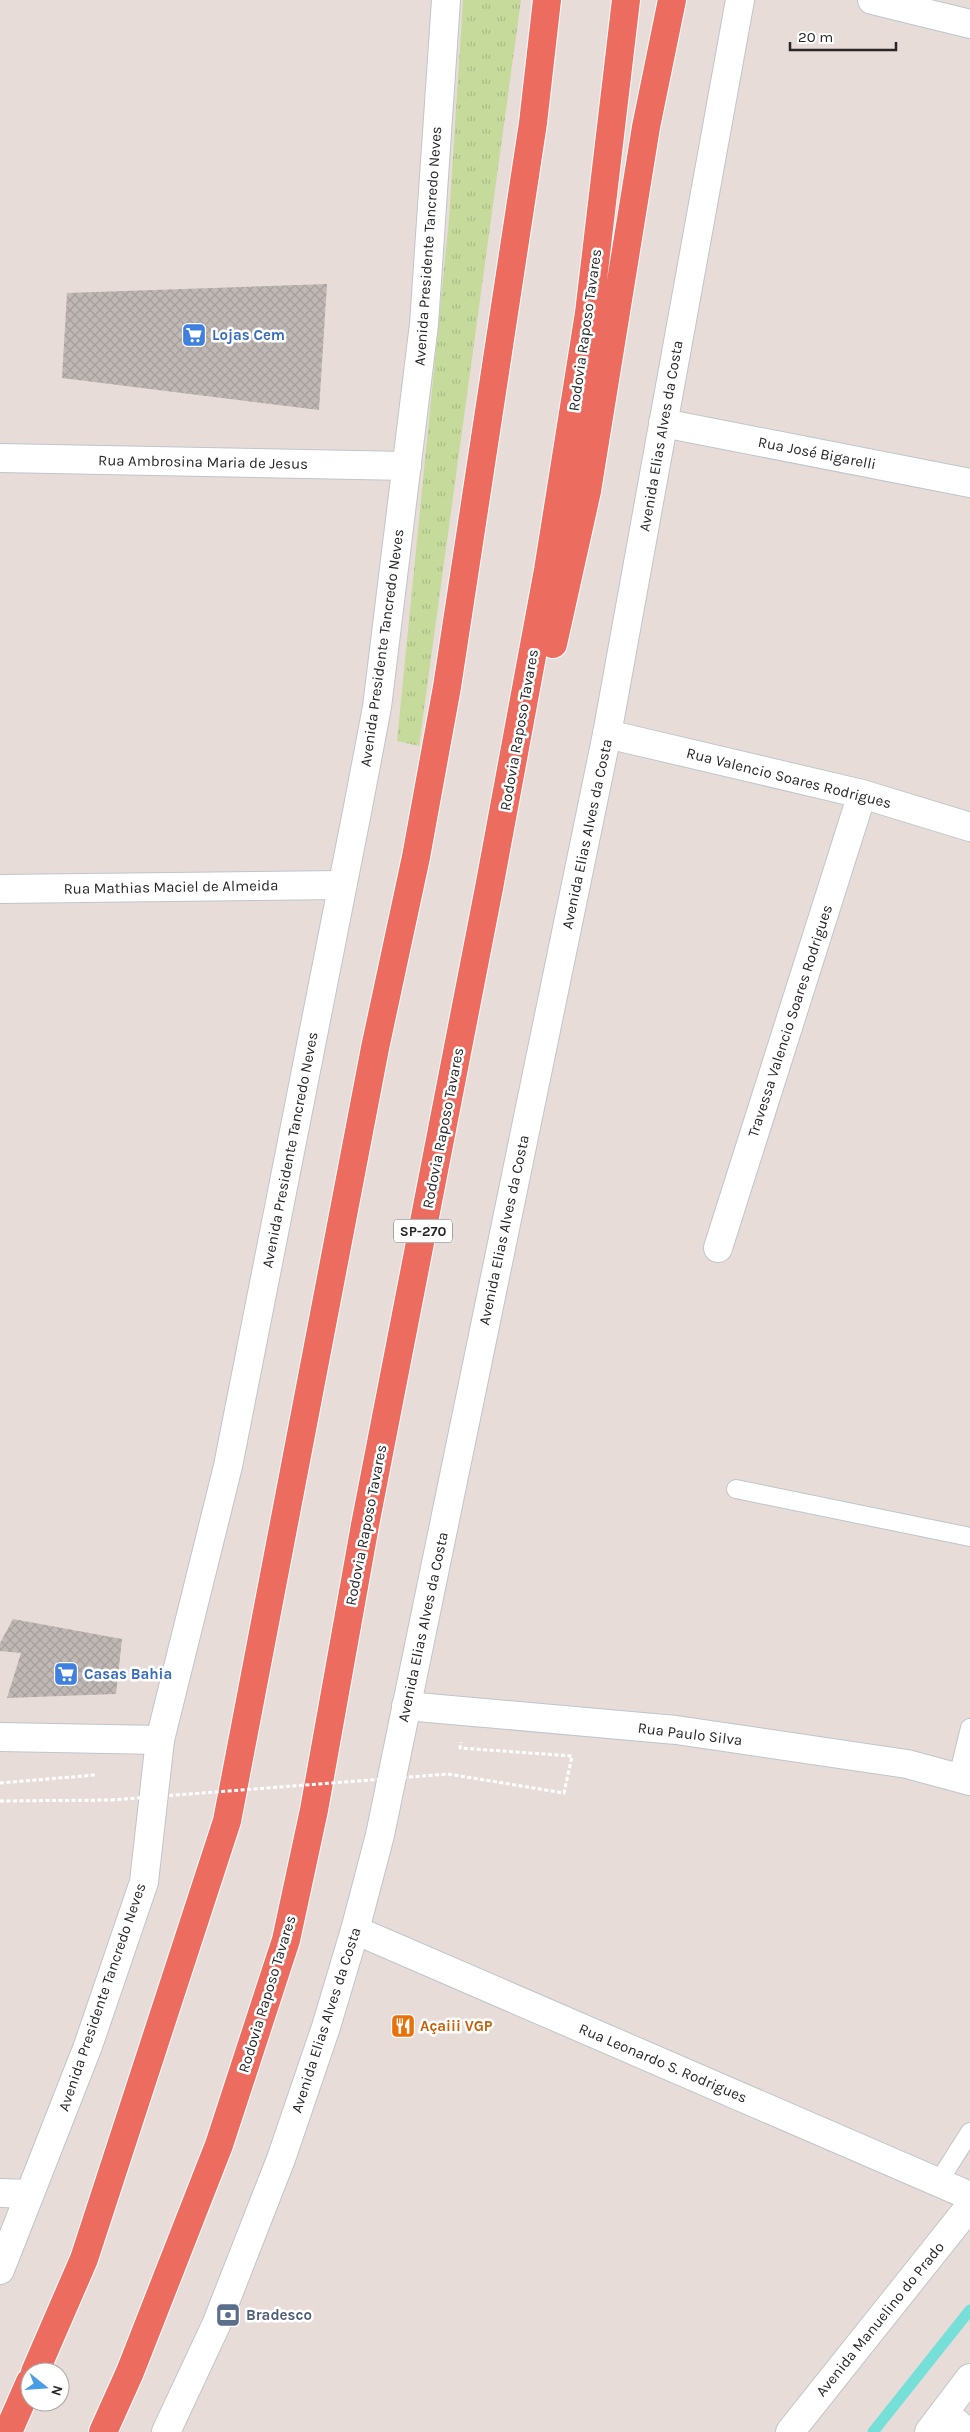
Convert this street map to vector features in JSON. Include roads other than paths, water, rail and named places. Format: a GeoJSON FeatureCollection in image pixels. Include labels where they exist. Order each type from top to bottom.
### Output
{"type":"FeatureCollection","features":[{"type":"Feature","properties":{"kind":"highway"},"geometry":{"type":"LineString","coordinates":[[39,2362],[84,2260],[228,1821],[374,1057],[416,856],[447,687],[533,123],[548,0]]}},
{"type":"Feature","properties":{"kind":"highway","name":"Rodovia Raposo Tavares"},"geometry":{"type":"LineString","coordinates":[[103,2432],[130,2372],[220,2145],[286,1940],[314,1810],[365,1525],[490,888],[548,570],[588,323],[626,0]]}},
{"type":"Feature","properties":{"kind":"highway"},"geometry":{"type":"LineString","coordinates":[[490,888],[520,790],[587,491],[646,127],[672,0]]}},
{"type":"Feature","properties":{"kind":"highway"},"geometry":{"type":"LineString","coordinates":[[8,2432],[20,2405]]}},
{"type":"Feature","properties":{"kind":"main road","name":"Avenida Presidente Tancredo Neves"},"geometry":{"type":"LineString","coordinates":[[0,2270],[88,2046],[144,1882],[160,1740],[228,1466],[377,707],[424,324],[446,0]]}},
{"type":"Feature","properties":{"kind":"main road","name":"Avenida Elias Alves da Costa"},"geometry":{"type":"LineString","coordinates":[[166,2432],[216,2325],[281,2159],[326,2027],[355,1930],[380,1835],[608,734],[740,0]]}},
{"type":"Feature","properties":{"kind":"main road"},"geometry":{"type":"LineString","coordinates":[[872,0],[970,24]]}},
{"type":"Feature","properties":{"kind":"main road","name":"Rua José Bigarelli"},"geometry":{"type":"LineString","coordinates":[[663,423],[970,483]]}},
{"type":"Feature","properties":{"kind":"main road","name":"Rua Ambrosina Maria de Jesus"},"geometry":{"type":"LineString","coordinates":[[0,458],[407,466]]}},
{"type":"Feature","properties":{"kind":"main road","name":"Rua Valencio Soares Rodrigues"},"geometry":{"type":"LineString","coordinates":[[608,734],[862,794],[970,826]]}},
{"type":"Feature","properties":{"kind":"main road","name":"Travessa Valencio Soares Rodrigues"},"geometry":{"type":"LineString","coordinates":[[718,1248],[862,794]]}},
{"type":"Feature","properties":{"kind":"main road","name":"Rua Mathias Maciel de Almeida"},"geometry":{"type":"LineString","coordinates":[[0,889],[342,885]]}},
{"type":"Feature","properties":{"kind":"main road","name":"Rua Paulo Silva"},"geometry":{"type":"LineString","coordinates":[[406,1706],[676,1730],[907,1764],[964,1779]]}},
{"type":"Feature","properties":{"kind":"main road"},"geometry":{"type":"LineString","coordinates":[[0,1737],[160,1740]]}},
{"type":"Feature","properties":{"kind":"main road","name":"Rua Leonardo S. Rodrigues"},"geometry":{"type":"LineString","coordinates":[[355,1930],[970,2196]]}},
{"type":"Feature","properties":{"kind":"main road"},"geometry":{"type":"LineString","coordinates":[[0,2193],[30,2194]]}},
{"type":"Feature","properties":{"kind":"main road","name":"Avenida Manuelino do Prado"},"geometry":{"type":"LineString","coordinates":[[790,2432],[970,2206]]}},
{"type":"Feature","properties":{"kind":"main road"},"geometry":{"type":"LineString","coordinates":[[967,2432],[937,2422],[970,2378]]}},
{"type":"Feature","properties":{"kind":"lane"},"geometry":{"type":"LineString","coordinates":[[736,1489],[970,1537]]}},
{"type":"Feature","properties":{"kind":"lane"},"geometry":{"type":"LineString","coordinates":[[964,1779],[970,1728]]}},
{"type":"Feature","properties":{"kind":"lane"},"geometry":{"type":"LineString","coordinates":[[939,2181],[970,2132]]}},
{"type":"Feature","properties":{"kind":"waterway"},"geometry":{"type":"LineString","coordinates":[[873,2432],[970,2310]]}},
{"type":"Feature","properties":{"kind":"place","name":"Lojas Cem"},"geometry":{"type":"Point","coordinates":[194,335]}},
{"type":"Feature","properties":{"kind":"place","name":"Casas Bahia"},"geometry":{"type":"Point","coordinates":[66,1674]}},
{"type":"Feature","properties":{"kind":"place","name":"Açaiii VGP"},"geometry":{"type":"Point","coordinates":[403,2026]}},
{"type":"Feature","properties":{"kind":"place","name":"Bradesco"},"geometry":{"type":"Point","coordinates":[228,2315]}}]}
